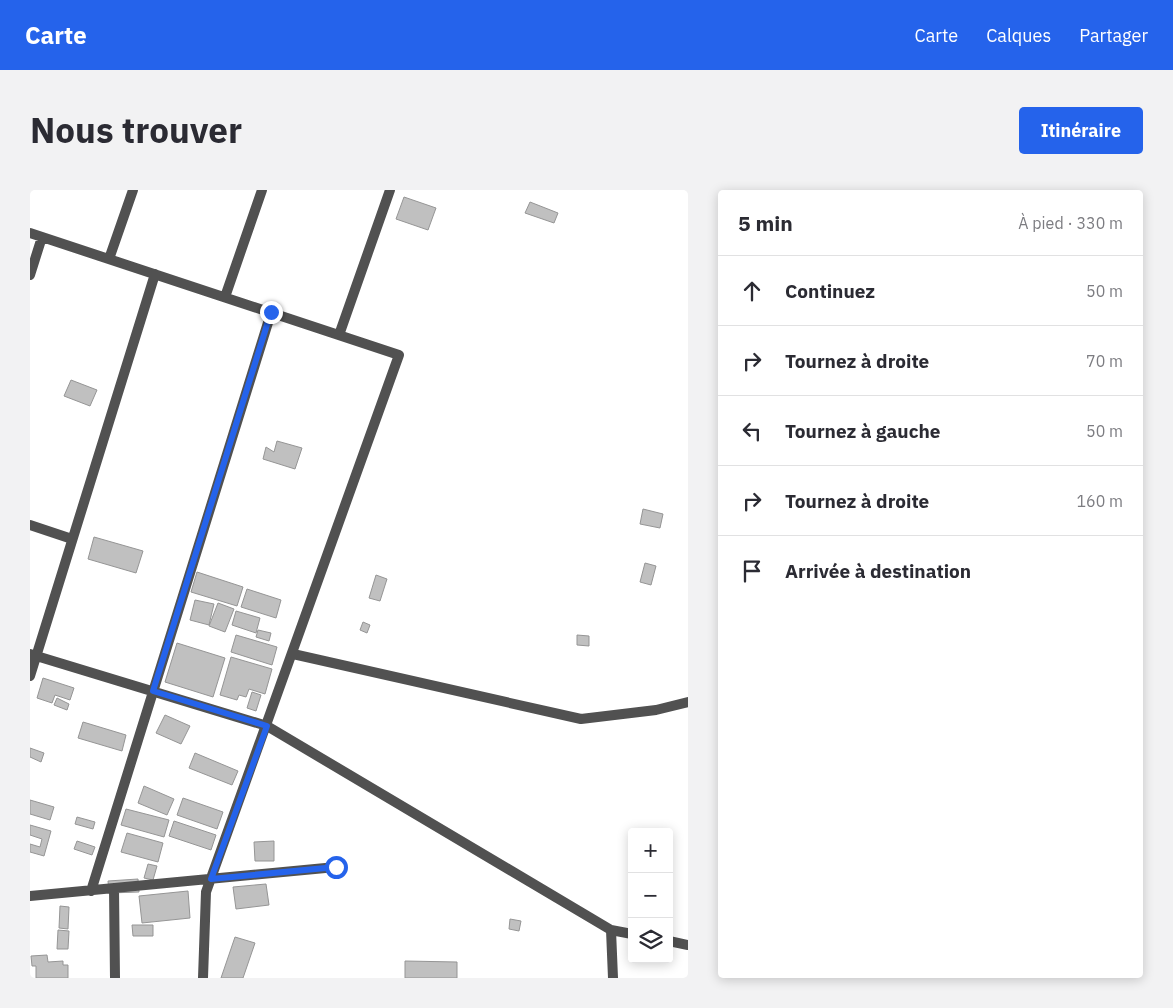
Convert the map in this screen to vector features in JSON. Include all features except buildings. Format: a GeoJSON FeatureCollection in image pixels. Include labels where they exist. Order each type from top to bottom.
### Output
{"type":"FeatureCollection","features":[{"type":"Feature","properties":{"kind":"street"},"geometry":{"type":"LineString","coordinates":[[109,259],[133,190]]}},
{"type":"Feature","properties":{"kind":"street"},"geometry":{"type":"LineString","coordinates":[[225,297],[262,190]]}},
{"type":"Feature","properties":{"kind":"street"},"geometry":{"type":"LineString","coordinates":[[339,335],[390,190]]}},
{"type":"Feature","properties":{"kind":"street"},"geometry":{"type":"LineString","coordinates":[[30,233],[399,355],[206,892],[203,978]]}},
{"type":"Feature","properties":{"kind":"street"},"geometry":{"type":"LineString","coordinates":[[30,275],[42,237]]}},
{"type":"Feature","properties":{"kind":"street"},"geometry":{"type":"LineString","coordinates":[[30,676],[33,654],[72,539],[155,274]]}},
{"type":"Feature","properties":{"kind":"street"},"geometry":{"type":"LineString","coordinates":[[91,891],[271,312]]}},
{"type":"Feature","properties":{"kind":"street"},"geometry":{"type":"LineString","coordinates":[[30,525],[72,539]]}},
{"type":"Feature","properties":{"kind":"street"},"geometry":{"type":"LineString","coordinates":[[33,654],[267,726],[611,930],[628,933]]}},
{"type":"Feature","properties":{"kind":"street"},"geometry":{"type":"LineString","coordinates":[[293,654],[581,719],[656,710],[688,702]]}},
{"type":"Feature","properties":{"kind":"street"},"geometry":{"type":"LineString","coordinates":[[30,896],[336,867]]}},
{"type":"Feature","properties":{"kind":"street"},"geometry":{"type":"LineString","coordinates":[[114,888],[115,978]]}},
{"type":"Feature","properties":{"kind":"street"},"geometry":{"type":"LineString","coordinates":[[611,930],[613,978]]}},
{"type":"Feature","properties":{"kind":"street"},"geometry":{"type":"LineString","coordinates":[[673,942],[688,945]]}},
{"type":"Feature","properties":{"kind":"route"},"geometry":{"type":"LineString","coordinates":[[271,312],[153,691],[267,726],[211,879],[336,867]]}}]}
